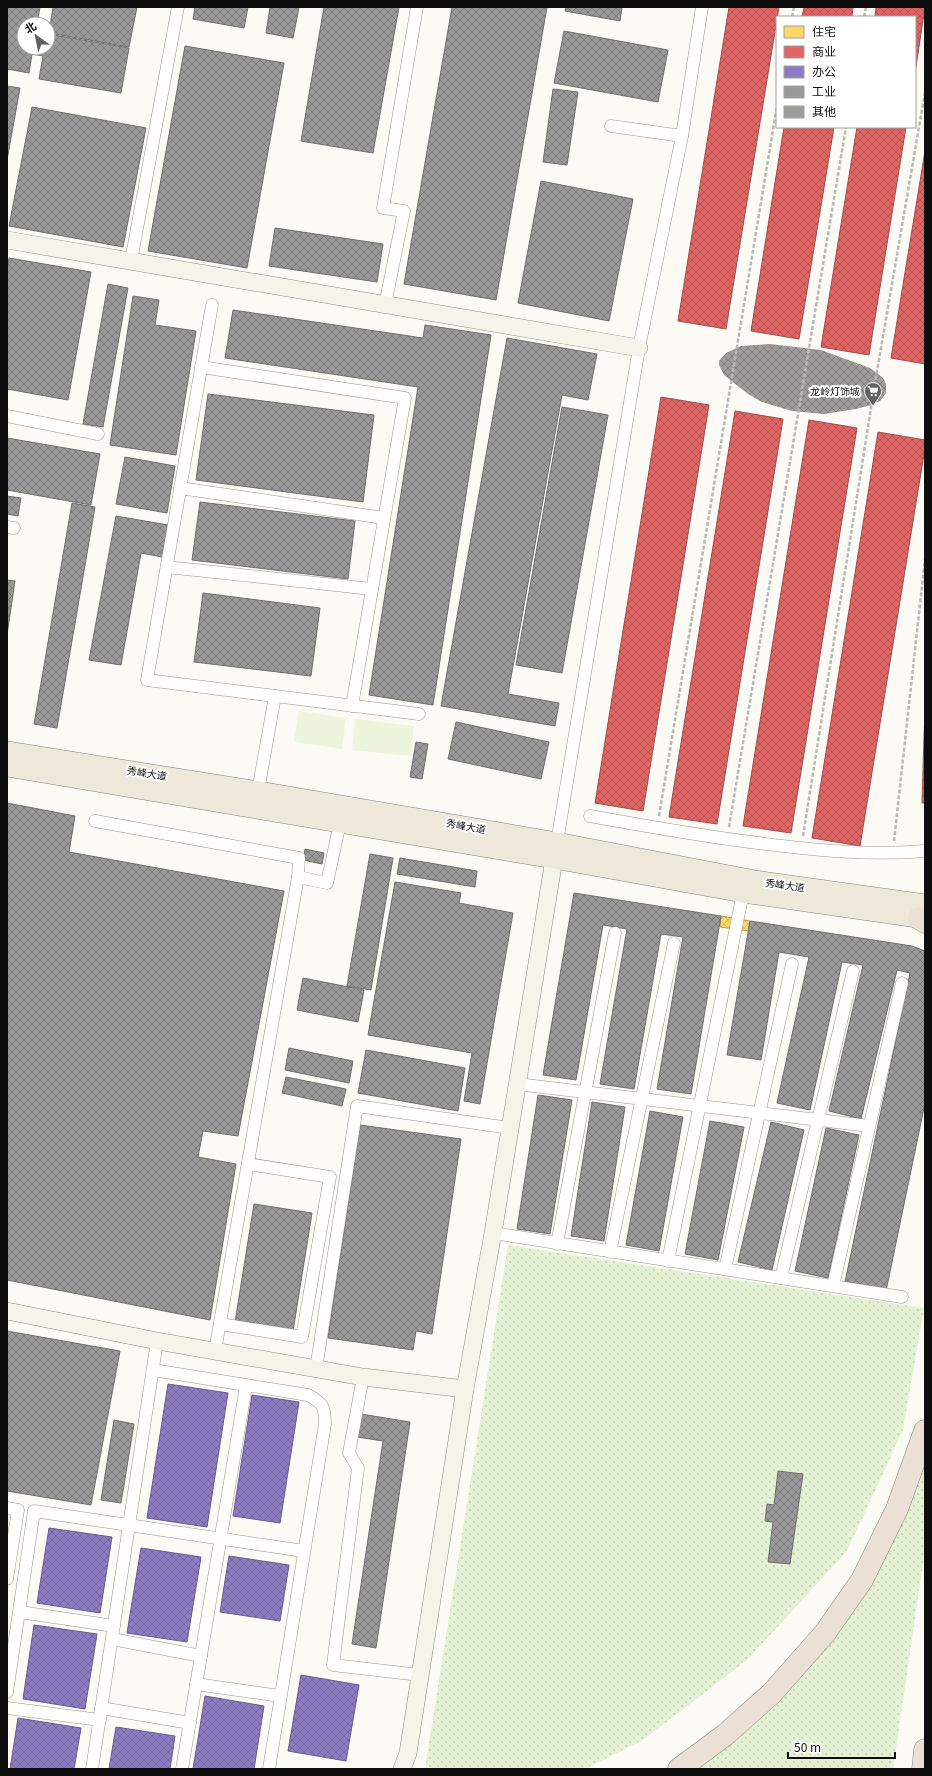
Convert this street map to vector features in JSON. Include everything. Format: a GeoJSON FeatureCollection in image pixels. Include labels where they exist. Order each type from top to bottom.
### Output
{"type":"FeatureCollection","features":[{"type":"Feature","properties":{"kind":"highway"},"geometry":{"type":"LineString","coordinates":[[679,1769],[725,1735],[772,1693],[825,1633],[862,1580],[897,1509],[925,1431]]}},
{"type":"Feature","properties":{"kind":"highway"},"geometry":{"type":"LineString","coordinates":[[923,1769],[925,1750]]}},
{"type":"Feature","properties":{"kind":"main road","name":"秀峰大道"},"geometry":{"type":"LineString","coordinates":[[7,751],[258,791],[556,850],[743,893],[923,912]]}},
{"type":"Feature","properties":{"kind":"main road","name":"秀峰大道"},"geometry":{"type":"LineString","coordinates":[[7,767],[340,823],[556,850],[755,880],[923,912]]}},
{"type":"Feature","properties":{"kind":"street"},"geometry":{"type":"LineString","coordinates":[[131,261],[178,7]]}},
{"type":"Feature","properties":{"kind":"street"},"geometry":{"type":"LineString","coordinates":[[385,305],[404,211],[383,208],[417,7]]}},
{"type":"Feature","properties":{"kind":"street"},"geometry":{"type":"LineString","coordinates":[[402,1769],[408,1753],[465,1389],[493,1233],[639,348],[682,136],[702,7]]}},
{"type":"Feature","properties":{"kind":"street"},"geometry":{"type":"LineString","coordinates":[[611,126],[682,136]]}},
{"type":"Feature","properties":{"kind":"street"},"geometry":{"type":"LineString","coordinates":[[7,240],[639,348]]}},
{"type":"Feature","properties":{"kind":"street"},"geometry":{"type":"LineString","coordinates":[[212,305],[147,680],[419,714]]}},
{"type":"Feature","properties":{"kind":"street"},"geometry":{"type":"LineString","coordinates":[[201,367],[405,398],[352,706]]}},
{"type":"Feature","properties":{"kind":"street"},"geometry":{"type":"LineString","coordinates":[[7,416],[98,434]]}},
{"type":"Feature","properties":{"kind":"street"},"geometry":{"type":"LineString","coordinates":[[180,488],[384,518]]}},
{"type":"Feature","properties":{"kind":"street"},"geometry":{"type":"LineString","coordinates":[[167,566],[372,589]]}},
{"type":"Feature","properties":{"kind":"street"},"geometry":{"type":"LineString","coordinates":[[258,791],[275,696]]}},
{"type":"Feature","properties":{"kind":"street"},"geometry":{"type":"LineString","coordinates":[[590,816],[727,839],[801,848],[892,854],[925,851]]}},
{"type":"Feature","properties":{"kind":"street"},"geometry":{"type":"LineString","coordinates":[[95,821],[299,858],[298,877],[215,1351]]}},
{"type":"Feature","properties":{"kind":"street"},"geometry":{"type":"LineString","coordinates":[[298,877],[327,883],[340,823]]}},
{"type":"Feature","properties":{"kind":"street"},"geometry":{"type":"LineString","coordinates":[[668,1261],[743,893]]}},
{"type":"Feature","properties":{"kind":"street"},"geometry":{"type":"LineString","coordinates":[[557,1244],[615,933]]}},
{"type":"Feature","properties":{"kind":"street"},"geometry":{"type":"LineString","coordinates":[[610,1252],[674,943]]}},
{"type":"Feature","properties":{"kind":"street"},"geometry":{"type":"LineString","coordinates":[[725,1270],[792,964]]}},
{"type":"Feature","properties":{"kind":"street"},"geometry":{"type":"LineString","coordinates":[[781,1278],[853,971]]}},
{"type":"Feature","properties":{"kind":"street"},"geometry":{"type":"LineString","coordinates":[[833,1286],[902,983]]}},
{"type":"Feature","properties":{"kind":"street"},"geometry":{"type":"LineString","coordinates":[[517,1084],[869,1126]]}},
{"type":"Feature","properties":{"kind":"street"},"geometry":{"type":"LineString","coordinates":[[316,1369],[357,1106],[510,1128]]}},
{"type":"Feature","properties":{"kind":"street"},"geometry":{"type":"LineString","coordinates":[[220,1324],[302,1338],[330,1177],[248,1164]]}},
{"type":"Feature","properties":{"kind":"street"},"geometry":{"type":"LineString","coordinates":[[493,1233],[902,1297]]}},
{"type":"Feature","properties":{"kind":"street"},"geometry":{"type":"LineString","coordinates":[[7,1311],[157,1341],[316,1369],[363,1377],[465,1389]]}},
{"type":"Feature","properties":{"kind":"street"},"geometry":{"type":"LineString","coordinates":[[92,1769],[157,1341]]}},
{"type":"Feature","properties":{"kind":"street"},"geometry":{"type":"LineString","coordinates":[[153,1370],[308,1395],[319,1401],[325,1410],[325,1424],[269,1769]]}},
{"type":"Feature","properties":{"kind":"street"},"geometry":{"type":"LineString","coordinates":[[363,1377],[349,1453],[358,1468],[333,1665],[420,1675]]}},
{"type":"Feature","properties":{"kind":"street"},"geometry":{"type":"LineString","coordinates":[[182,1769],[246,1386]]}},
{"type":"Feature","properties":{"kind":"street"},"geometry":{"type":"LineString","coordinates":[[7,1508],[18,1510],[7,1579]]}},
{"type":"Feature","properties":{"kind":"street"},"geometry":{"type":"LineString","coordinates":[[7,1692],[34,1511],[304,1551]]}},
{"type":"Feature","properties":{"kind":"street"},"geometry":{"type":"LineString","coordinates":[[20,1612],[114,1626]]}},
{"type":"Feature","properties":{"kind":"street"},"geometry":{"type":"LineString","coordinates":[[112,1639],[201,1656]]}},
{"type":"Feature","properties":{"kind":"street"},"geometry":{"type":"LineString","coordinates":[[196,1684],[280,1696]]}},
{"type":"Feature","properties":{"kind":"street"},"geometry":{"type":"LineString","coordinates":[[7,1708],[100,1720]]}},
{"type":"Feature","properties":{"kind":"street"},"geometry":{"type":"LineString","coordinates":[[101,1708],[190,1723]]}},
{"type":"Feature","properties":{"kind":"path"},"geometry":{"type":"LineString","coordinates":[[801,848],[875,383],[925,92]]}},
{"type":"Feature","properties":{"kind":"path"},"geometry":{"type":"LineString","coordinates":[[656,828],[776,112]]}},
{"type":"Feature","properties":{"kind":"path"},"geometry":{"type":"LineString","coordinates":[[727,839],[846,128]]}},
{"type":"Feature","properties":{"kind":"path"},"geometry":{"type":"LineString","coordinates":[[892,854],[925,559]]}},
{"type":"Feature","properties":{"kind":"green space"},"geometry":{"type":"Polygon","coordinates":[[[299,711],[346,718],[342,749],[294,742],[299,711]]]}},
{"type":"Feature","properties":{"kind":"green space"},"geometry":{"type":"Polygon","coordinates":[[[355,719],[414,726],[411,756],[352,750],[355,719]]]}},
{"type":"Feature","properties":{"kind":"green space"},"geometry":{"type":"Polygon","coordinates":[[[508,1245],[924,1308],[903,1430],[847,1551],[747,1660],[643,1740],[585,1769],[425,1769],[508,1245]]]}},
{"type":"Feature","properties":{"kind":"green space"},"geometry":{"type":"Polygon","coordinates":[[[925,1456],[925,1549],[893,1769],[697,1769],[803,1668],[925,1456]]]}},
{"type":"Feature","properties":{"kind":"building: 住宅"},"geometry":{"type":"Polygon","coordinates":[[[721,916],[750,921],[748,931],[720,927],[721,916]]]}},
{"type":"Feature","properties":{"kind":"building: 商业"},"geometry":{"type":"Polygon","coordinates":[[[729,7],[779,7],[778,16],[776,16],[776,25],[726,329],[678,321],[729,7]]]}},
{"type":"Feature","properties":{"kind":"building: 商业"},"geometry":{"type":"Polygon","coordinates":[[[804,7],[853,7],[852,16],[802,16],[804,7]]]}},
{"type":"Feature","properties":{"kind":"building: 商业"},"geometry":{"type":"Polygon","coordinates":[[[876,7],[925,7],[916,66],[916,16],[875,16],[876,7]]]}},
{"type":"Feature","properties":{"kind":"building: 商业"},"geometry":{"type":"Polygon","coordinates":[[[784,128],[834,128],[799,339],[751,331],[784,128]]]}},
{"type":"Feature","properties":{"kind":"building: 商业"},"geometry":{"type":"Polygon","coordinates":[[[857,128],[906,128],[869,355],[821,347],[857,128]]]}},
{"type":"Feature","properties":{"kind":"building: 商业"},"geometry":{"type":"Polygon","coordinates":[[[925,151],[925,364],[891,358],[925,151]]]}},
{"type":"Feature","properties":{"kind":"building: 商业"},"geometry":{"type":"Polygon","coordinates":[[[661,397],[709,405],[643,811],[595,803],[661,397]]]}},
{"type":"Feature","properties":{"kind":"building: 商业"},"geometry":{"type":"Polygon","coordinates":[[[735,411],[783,419],[717,824],[669,817],[735,411]]]}},
{"type":"Feature","properties":{"kind":"building: 商业"},"geometry":{"type":"Polygon","coordinates":[[[809,420],[857,428],[791,833],[743,826],[809,420]]]}},
{"type":"Feature","properties":{"kind":"building: 商业"},"geometry":{"type":"Polygon","coordinates":[[[878,432],[925,440],[925,448],[860,846],[812,838],[878,432]]]}},
{"type":"Feature","properties":{"kind":"building: 商业"},"geometry":{"type":"Polygon","coordinates":[[[925,712],[925,803],[922,803],[924,737],[925,712]]]}},
{"type":"Feature","properties":{"kind":"building: 办公"},"geometry":{"type":"Polygon","coordinates":[[[168,1384],[228,1393],[207,1527],[147,1518],[168,1384]]]}},
{"type":"Feature","properties":{"kind":"building: 办公"},"geometry":{"type":"Polygon","coordinates":[[[252,1395],[299,1402],[280,1523],[233,1516],[252,1395]]]}},
{"type":"Feature","properties":{"kind":"building: 办公"},"geometry":{"type":"Polygon","coordinates":[[[49,1528],[112,1537],[100,1613],[37,1603],[49,1528]]]}},
{"type":"Feature","properties":{"kind":"building: 办公"},"geometry":{"type":"Polygon","coordinates":[[[141,1548],[201,1557],[187,1642],[127,1633],[141,1548]]]}},
{"type":"Feature","properties":{"kind":"building: 办公"},"geometry":{"type":"Polygon","coordinates":[[[229,1556],[289,1565],[280,1621],[220,1612],[229,1556]]]}},
{"type":"Feature","properties":{"kind":"building: 办公"},"geometry":{"type":"Polygon","coordinates":[[[34,1625],[97,1634],[85,1709],[23,1699],[34,1625]]]}},
{"type":"Feature","properties":{"kind":"building: 办公"},"geometry":{"type":"Polygon","coordinates":[[[301,1675],[359,1685],[346,1761],[288,1751],[301,1675]]]}},
{"type":"Feature","properties":{"kind":"building: 办公"},"geometry":{"type":"Polygon","coordinates":[[[205,1696],[264,1706],[254,1769],[193,1769],[205,1696]]]}},
{"type":"Feature","properties":{"kind":"building: 办公"},"geometry":{"type":"Polygon","coordinates":[[[18,1718],[81,1728],[74,1769],[10,1769],[18,1718]]]}},
{"type":"Feature","properties":{"kind":"building: 办公"},"geometry":{"type":"Polygon","coordinates":[[[116,1727],[175,1736],[170,1769],[109,1769],[116,1727]]]}},
{"type":"Feature","properties":{"kind":"building: 工业"},"geometry":{"type":"Polygon","coordinates":[[[7,7],[40,7],[38,16],[16,16],[16,56],[32,56],[29,73],[7,69],[7,7]]]}},
{"type":"Feature","properties":{"kind":"building: 工业"},"geometry":{"type":"Polygon","coordinates":[[[53,7],[137,7],[129,47],[56,34],[56,16],[52,16],[53,7]]]}},
{"type":"Feature","properties":{"kind":"building: 工业"},"geometry":{"type":"Polygon","coordinates":[[[195,7],[248,7],[244,28],[193,19],[195,7]]]}},
{"type":"Feature","properties":{"kind":"building: 工业"},"geometry":{"type":"Polygon","coordinates":[[[270,7],[299,7],[293,38],[266,33],[270,7]]]}},
{"type":"Feature","properties":{"kind":"building: 工业"},"geometry":{"type":"Polygon","coordinates":[[[324,7],[399,7],[373,153],[301,141],[324,7]]]}},
{"type":"Feature","properties":{"kind":"building: 工业"},"geometry":{"type":"Polygon","coordinates":[[[452,7],[547,7],[496,300],[404,284],[452,7]]]}},
{"type":"Feature","properties":{"kind":"building: 工业"},"geometry":{"type":"Polygon","coordinates":[[[566,7],[622,7],[620,21],[565,11],[566,7]]]}},
{"type":"Feature","properties":{"kind":"building: 工业"},"geometry":{"type":"Polygon","coordinates":[[[564,31],[668,50],[658,102],[554,83],[564,31]]]}},
{"type":"Feature","properties":{"kind":"building: 工业"},"geometry":{"type":"Polygon","coordinates":[[[56,35],[129,48],[121,93],[39,79],[43,56],[56,56],[56,35]]]}},
{"type":"Feature","properties":{"kind":"building: 工业"},"geometry":{"type":"Polygon","coordinates":[[[185,46],[284,63],[247,268],[148,251],[185,46]]]}},
{"type":"Feature","properties":{"kind":"building: 工业"},"geometry":{"type":"Polygon","coordinates":[[[7,86],[20,88],[7,160],[7,86]]]}},
{"type":"Feature","properties":{"kind":"building: 工业"},"geometry":{"type":"Polygon","coordinates":[[[553,89],[578,92],[567,165],[543,162],[553,89]]]}},
{"type":"Feature","properties":{"kind":"building: 工业"},"geometry":{"type":"Polygon","coordinates":[[[32,107],[146,128],[123,247],[9,226],[32,107]]]}},
{"type":"Feature","properties":{"kind":"building: 工业"},"geometry":{"type":"Polygon","coordinates":[[[541,181],[633,199],[609,321],[518,303],[541,181]]]}},
{"type":"Feature","properties":{"kind":"building: 工业"},"geometry":{"type":"Polygon","coordinates":[[[275,228],[383,244],[377,282],[269,266],[275,228]]]}},
{"type":"Feature","properties":{"kind":"building: 工业"},"geometry":{"type":"Polygon","coordinates":[[[9,258],[91,272],[68,400],[7,389],[7,270],[9,258]]]}},
{"type":"Feature","properties":{"kind":"building: 工业"},"geometry":{"type":"Polygon","coordinates":[[[108,284],[128,288],[103,427],[83,424],[108,284]]]}},
{"type":"Feature","properties":{"kind":"building: 工业"},"geometry":{"type":"Polygon","coordinates":[[[133,296],[159,300],[155,325],[196,331],[176,455],[110,445],[133,296]]]}},
{"type":"Feature","properties":{"kind":"building: 工业"},"geometry":{"type":"Polygon","coordinates":[[[233,310],[423,338],[425,325],[491,335],[433,705],[369,695],[418,387],[225,358],[233,310]]]}},
{"type":"Feature","properties":{"kind":"building: 工业"},"geometry":{"type":"Polygon","coordinates":[[[507,338],[597,354],[588,400],[562,395],[508,694],[559,703],[555,726],[441,706],[507,338]]]}},
{"type":"Feature","properties":{"kind":"building: 工业"},"geometry":{"type":"Polygon","coordinates":[[[208,394],[374,415],[363,502],[196,480],[208,394]]]}},
{"type":"Feature","properties":{"kind":"building: 工业"},"geometry":{"type":"Polygon","coordinates":[[[562,407],[608,415],[562,673],[516,665],[562,407]]]}},
{"type":"Feature","properties":{"kind":"building: 工业"},"geometry":{"type":"Polygon","coordinates":[[[7,438],[100,454],[91,505],[7,490],[7,438]]]}},
{"type":"Feature","properties":{"kind":"building: 工业"},"geometry":{"type":"Polygon","coordinates":[[[125,457],[175,466],[167,513],[116,504],[125,457]]]}},
{"type":"Feature","properties":{"kind":"building: 工业"},"geometry":{"type":"Polygon","coordinates":[[[7,496],[21,498],[18,516],[7,514],[7,496]]]}},
{"type":"Feature","properties":{"kind":"building: 工业"},"geometry":{"type":"Polygon","coordinates":[[[200,502],[355,521],[348,579],[192,560],[200,502]]]}},
{"type":"Feature","properties":{"kind":"building: 工业"},"geometry":{"type":"Polygon","coordinates":[[[72,503],[95,507],[57,728],[34,724],[72,503]]]}},
{"type":"Feature","properties":{"kind":"building: 工业"},"geometry":{"type":"Polygon","coordinates":[[[116,516],[168,525],[162,557],[141,553],[121,665],[89,660],[116,516]]]}},
{"type":"Feature","properties":{"kind":"building: 工业"},"geometry":{"type":"Polygon","coordinates":[[[7,580],[15,581],[7,635],[7,580]]]}},
{"type":"Feature","properties":{"kind":"building: 工业"},"geometry":{"type":"Polygon","coordinates":[[[203,593],[320,608],[311,676],[194,662],[203,593]]]}},
{"type":"Feature","properties":{"kind":"building: 工业"},"geometry":{"type":"Polygon","coordinates":[[[456,722],[549,742],[541,779],[448,759],[456,722]]]}},
{"type":"Feature","properties":{"kind":"building: 工业"},"geometry":{"type":"Polygon","coordinates":[[[416,742],[428,744],[422,779],[410,777],[416,742]]]}},
{"type":"Feature","properties":{"kind":"building: 工业"},"geometry":{"type":"Polygon","coordinates":[[[7,803],[75,816],[69,852],[284,891],[238,1136],[203,1131],[198,1157],[236,1164],[210,1320],[7,1280],[7,803]]]}},
{"type":"Feature","properties":{"kind":"building: 工业"},"geometry":{"type":"Polygon","coordinates":[[[305,849],[324,853],[322,864],[303,860],[305,849]]]}},
{"type":"Feature","properties":{"kind":"building: 工业"},"geometry":{"type":"Polygon","coordinates":[[[370,854],[393,858],[371,990],[347,986],[370,854]]]}},
{"type":"Feature","properties":{"kind":"building: 工业"},"geometry":{"type":"Polygon","coordinates":[[[400,858],[477,871],[475,887],[397,874],[400,858]]]}},
{"type":"Feature","properties":{"kind":"building: 工业"},"geometry":{"type":"Polygon","coordinates":[[[395,882],[461,893],[459,903],[513,913],[480,1104],[464,1101],[472,1053],[368,1035],[395,882]]]}},
{"type":"Feature","properties":{"kind":"building: 工业"},"geometry":{"type":"Polygon","coordinates":[[[574,893],[721,916],[691,1094],[657,1089],[683,937],[661,934],[634,1089],[600,1084],[627,929],[603,925],[576,1080],[543,1075],[574,893]]]}},
{"type":"Feature","properties":{"kind":"building: 工业"},"geometry":{"type":"Polygon","coordinates":[[[750,921],[912,946],[925,951],[925,1103],[886,1291],[845,1282],[910,973],[897,970],[861,1119],[829,1111],[863,965],[842,962],[810,1110],[777,1103],[809,957],[779,952],[761,1060],[727,1055],[750,921]]]}},
{"type":"Feature","properties":{"kind":"building: 工业"},"geometry":{"type":"Polygon","coordinates":[[[303,978],[364,990],[358,1022],[297,1010],[303,978]]]}},
{"type":"Feature","properties":{"kind":"building: 工业"},"geometry":{"type":"Polygon","coordinates":[[[289,1048],[353,1061],[349,1083],[285,1070],[289,1048]]]}},
{"type":"Feature","properties":{"kind":"building: 工业"},"geometry":{"type":"Polygon","coordinates":[[[366,1050],[465,1068],[458,1111],[358,1093],[366,1050]]]}},
{"type":"Feature","properties":{"kind":"building: 工业"},"geometry":{"type":"Polygon","coordinates":[[[286,1077],[346,1089],[342,1106],[282,1093],[286,1077]]]}},
{"type":"Feature","properties":{"kind":"building: 工业"},"geometry":{"type":"Polygon","coordinates":[[[538,1095],[572,1100],[550,1234],[517,1229],[538,1095]]]}},
{"type":"Feature","properties":{"kind":"building: 工业"},"geometry":{"type":"Polygon","coordinates":[[[592,1102],[625,1107],[604,1241],[571,1236],[592,1102]]]}},
{"type":"Feature","properties":{"kind":"building: 工业"},"geometry":{"type":"Polygon","coordinates":[[[650,1111],[683,1117],[659,1251],[626,1245],[650,1111]]]}},
{"type":"Feature","properties":{"kind":"building: 工业"},"geometry":{"type":"Polygon","coordinates":[[[710,1121],[744,1127],[718,1260],[685,1254],[710,1121]]]}},
{"type":"Feature","properties":{"kind":"building: 工业"},"geometry":{"type":"Polygon","coordinates":[[[771,1122],[804,1130],[772,1270],[738,1262],[771,1122]]]}},
{"type":"Feature","properties":{"kind":"building: 工业"},"geometry":{"type":"Polygon","coordinates":[[[360,1125],[461,1139],[432,1334],[416,1331],[413,1350],[328,1338],[360,1125]]]}},
{"type":"Feature","properties":{"kind":"building: 工业"},"geometry":{"type":"Polygon","coordinates":[[[826,1128],[859,1135],[828,1278],[795,1271],[826,1128]]]}},
{"type":"Feature","properties":{"kind":"building: 工业"},"geometry":{"type":"Polygon","coordinates":[[[254,1204],[312,1213],[293,1331],[235,1322],[254,1204]]]}},
{"type":"Feature","properties":{"kind":"building: 工业"},"geometry":{"type":"Polygon","coordinates":[[[7,1331],[120,1351],[91,1505],[7,1491],[7,1331]]]}},
{"type":"Feature","properties":{"kind":"building: 工业"},"geometry":{"type":"Polygon","coordinates":[[[361,1414],[410,1422],[376,1648],[352,1644],[383,1441],[357,1437],[361,1414]]]}},
{"type":"Feature","properties":{"kind":"building: 工业"},"geometry":{"type":"Polygon","coordinates":[[[114,1420],[134,1424],[121,1503],[101,1500],[114,1420]]]}},
{"type":"Feature","properties":{"kind":"building: 工业"},"geometry":{"type":"Polygon","coordinates":[[[778,1471],[803,1474],[790,1564],[768,1562],[773,1522],[765,1521],[767,1504],[774,1505],[778,1471]]]}},
{"type":"Feature","properties":{"kind":"building: 其他"},"geometry":{"type":"Polygon","coordinates":[[[770,344],[821,350],[870,368],[883,378],[886,384],[886,393],[880,401],[871,405],[824,414],[792,411],[762,402],[748,394],[724,375],[719,365],[719,361],[726,353],[741,346],[770,344]]]}},
{"type":"Feature","properties":{"kind":"place","name":"龙岭灯饰城"},"geometry":{"type":"Point","coordinates":[873,406]}}]}
